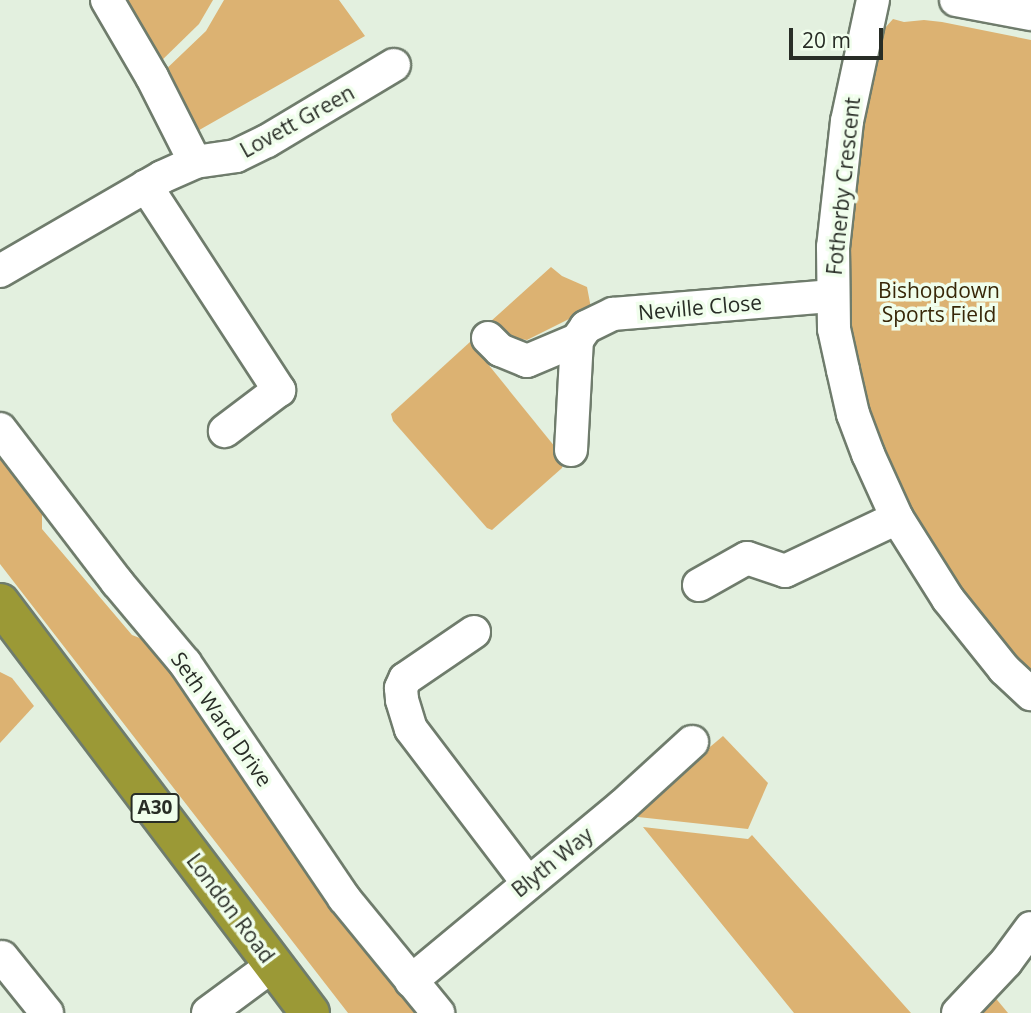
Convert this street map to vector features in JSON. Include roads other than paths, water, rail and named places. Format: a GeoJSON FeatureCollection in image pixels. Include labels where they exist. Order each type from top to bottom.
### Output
{"type":"FeatureCollection","features":[{"type":"Feature","properties":{"kind":"highway","name":"London Road"},"geometry":{"type":"LineString","coordinates":[[0,603],[310,1013]]}},
{"type":"Feature","properties":{"kind":"street"},"geometry":{"type":"LineString","coordinates":[[107,0],[152,77],[195,162]]}},
{"type":"Feature","properties":{"kind":"street","name":"Fotherby Crescent"},"geometry":{"type":"LineString","coordinates":[[873,0],[847,121],[833,247],[834,329],[853,414],[897,517],[948,599],[1004,669],[1031,694]]}},
{"type":"Feature","properties":{"kind":"street"},"geometry":{"type":"LineString","coordinates":[[956,0],[1031,14]]}},
{"type":"Feature","properties":{"kind":"street","name":"Lovett Green"},"geometry":{"type":"LineString","coordinates":[[0,271],[146,186],[195,162],[236,156],[267,141],[394,65]]}},
{"type":"Feature","properties":{"kind":"street"},"geometry":{"type":"LineString","coordinates":[[146,186],[279,390],[225,431]]}},
{"type":"Feature","properties":{"kind":"street","name":"Neville Close"},"geometry":{"type":"LineString","coordinates":[[488,338],[500,350],[527,361],[577,340],[586,327],[613,314],[832,296]]}},
{"type":"Feature","properties":{"kind":"street"},"geometry":{"type":"LineString","coordinates":[[571,450],[577,340]]}},
{"type":"Feature","properties":{"kind":"street","name":"Seth Ward Drive"},"geometry":{"type":"LineString","coordinates":[[0,429],[117,582],[214,701],[344,898],[438,1013]]}},
{"type":"Feature","properties":{"kind":"street"},"geometry":{"type":"LineString","coordinates":[[699,585],[747,558],[785,570],[897,517]]}},
{"type":"Feature","properties":{"kind":"street"},"geometry":{"type":"LineString","coordinates":[[474,632],[405,679],[401,688],[402,700],[411,729],[527,882]]}},
{"type":"Feature","properties":{"kind":"street","name":"Blyth Way"},"geometry":{"type":"LineString","coordinates":[[411,981],[527,882],[622,806],[692,742]]}},
{"type":"Feature","properties":{"kind":"street"},"geometry":{"type":"LineString","coordinates":[[958,1013],[1006,962],[1031,928]]}},
{"type":"Feature","properties":{"kind":"street"},"geometry":{"type":"LineString","coordinates":[[2,957],[47,1013]]}},
{"type":"Feature","properties":{"kind":"street"},"geometry":{"type":"LineString","coordinates":[[208,1013],[274,965]]}},
{"type":"Feature","properties":{"kind":"park label","name":"Bishopdown Sports Field"},"geometry":{"type":"Point","coordinates":[939,302]}}]}
